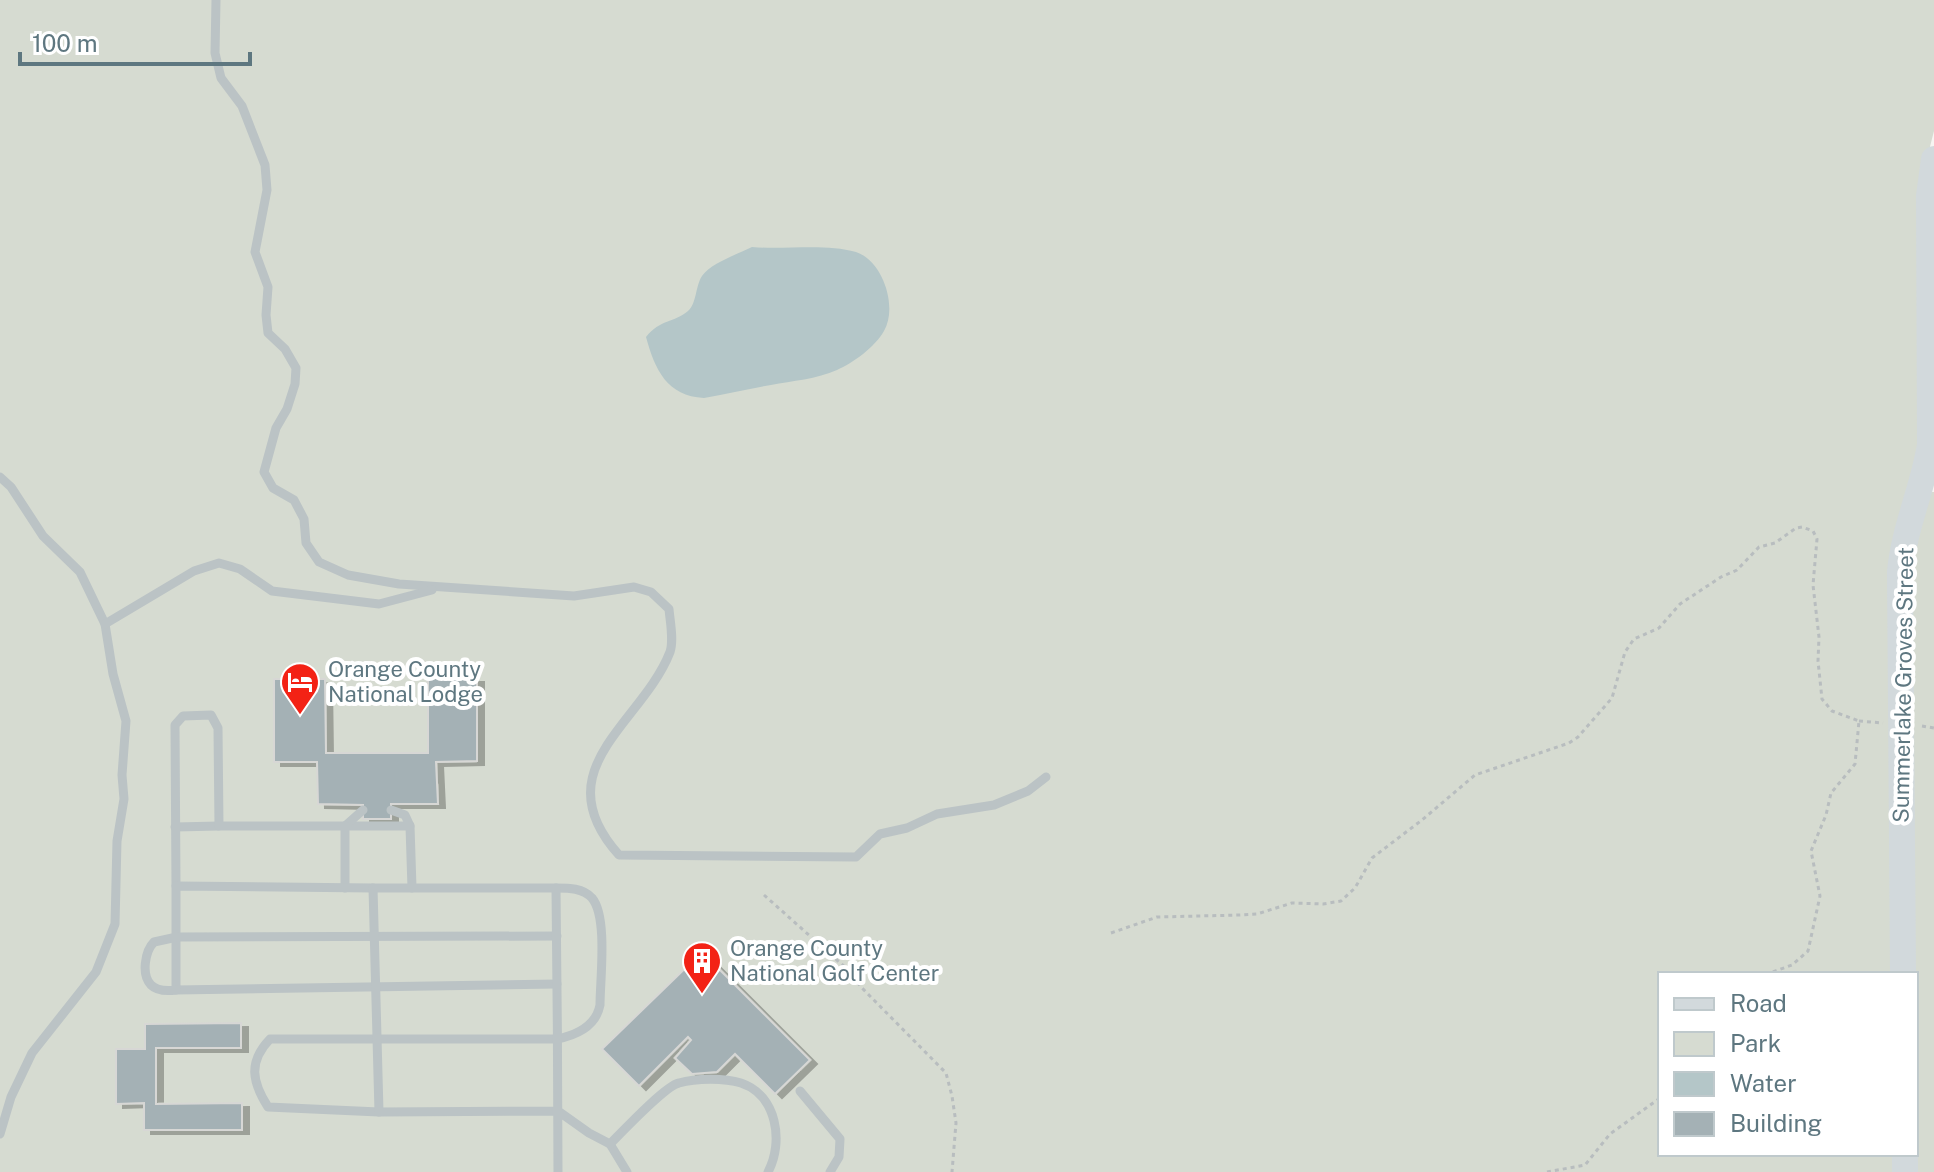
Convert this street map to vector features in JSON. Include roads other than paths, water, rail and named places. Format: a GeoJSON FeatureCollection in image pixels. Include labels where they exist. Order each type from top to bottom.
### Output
{"type":"FeatureCollection","features":[{"type":"Feature","properties":{"kind":"street","name":"Summerlake Groves Street"},"geometry":{"type":"LineString","coordinates":[[1903,972],[1900,572],[1906,533],[1922,484],[1930,445],[1929,196],[1934,159]]}},
{"type":"Feature","properties":{"kind":"lane"},"geometry":{"type":"LineString","coordinates":[[216,0],[215,53],[221,78],[242,106],[265,165],[267,190],[255,252],[268,287],[268,333],[285,349],[296,368],[295,384],[287,409],[276,428],[264,472],[273,488],[294,500],[304,519],[306,543],[319,562],[348,575],[441,587],[574,596],[634,587],[651,592],[669,609],[671,649],[657,676],[600,753],[590,795],[601,835],[619,855],[856,857],[880,834],[907,828],[937,814],[994,805],[1028,791],[1046,777]]}},
{"type":"Feature","properties":{"kind":"lane"},"geometry":{"type":"LineString","coordinates":[[0,477],[11,487],[43,536],[80,572],[105,624],[113,674],[126,721],[122,775],[124,799],[117,841],[115,924],[96,972],[32,1053],[11,1097],[0,1134]]}},
{"type":"Feature","properties":{"kind":"lane"},"geometry":{"type":"LineString","coordinates":[[105,624],[194,571],[219,563],[240,569],[272,591],[379,604],[441,587]]}},
{"type":"Feature","properties":{"kind":"lane"},"geometry":{"type":"LineString","coordinates":[[176,990],[175,725],[179,718],[188,715],[211,715],[217,723],[219,826]]}},
{"type":"Feature","properties":{"kind":"lane"},"geometry":{"type":"LineString","coordinates":[[345,888],[345,826],[363,810]]}},
{"type":"Feature","properties":{"kind":"lane"},"geometry":{"type":"LineString","coordinates":[[391,810],[405,815],[410,826],[412,888]]}},
{"type":"Feature","properties":{"kind":"lane"},"geometry":{"type":"LineString","coordinates":[[175,827],[410,826]]}},
{"type":"Feature","properties":{"kind":"lane"},"geometry":{"type":"LineString","coordinates":[[176,886],[571,888],[584,892],[596,906],[600,926],[598,1015],[581,1031],[557,1039],[270,1039],[257,1052],[254,1086],[268,1107],[379,1112],[558,1111],[610,1144],[627,1172]]}},
{"type":"Feature","properties":{"kind":"lane"},"geometry":{"type":"LineString","coordinates":[[373,888],[379,1112]]}},
{"type":"Feature","properties":{"kind":"lane"},"geometry":{"type":"LineString","coordinates":[[556,888],[558,1172]]}},
{"type":"Feature","properties":{"kind":"lane"},"geometry":{"type":"LineString","coordinates":[[557,936],[177,937],[154,942],[149,947],[146,966],[148,982],[152,986],[176,990],[557,984]]}},
{"type":"Feature","properties":{"kind":"lane"},"geometry":{"type":"LineString","coordinates":[[610,1144],[677,1083],[710,1080],[740,1083],[752,1089],[770,1109],[778,1133],[773,1164],[768,1172]]}},
{"type":"Feature","properties":{"kind":"lane"},"geometry":{"type":"LineString","coordinates":[[800,1091],[840,1139],[839,1157],[830,1172]]}},
{"type":"Feature","properties":{"kind":"water"},"geometry":{"type":"Polygon","coordinates":[[[752,247],[844,249],[866,257],[880,275],[888,298],[888,321],[884,331],[857,359],[821,376],[704,398],[681,392],[664,379],[646,337],[656,327],[688,311],[706,271],[752,247]]]}},
{"type":"Feature","properties":{"kind":"place","name":"Orange County National Lodge"},"geometry":{"type":"Point","coordinates":[300,716]}},
{"type":"Feature","properties":{"kind":"place","name":"Orange County National Golf Center"},"geometry":{"type":"Point","coordinates":[702,995]}}]}
